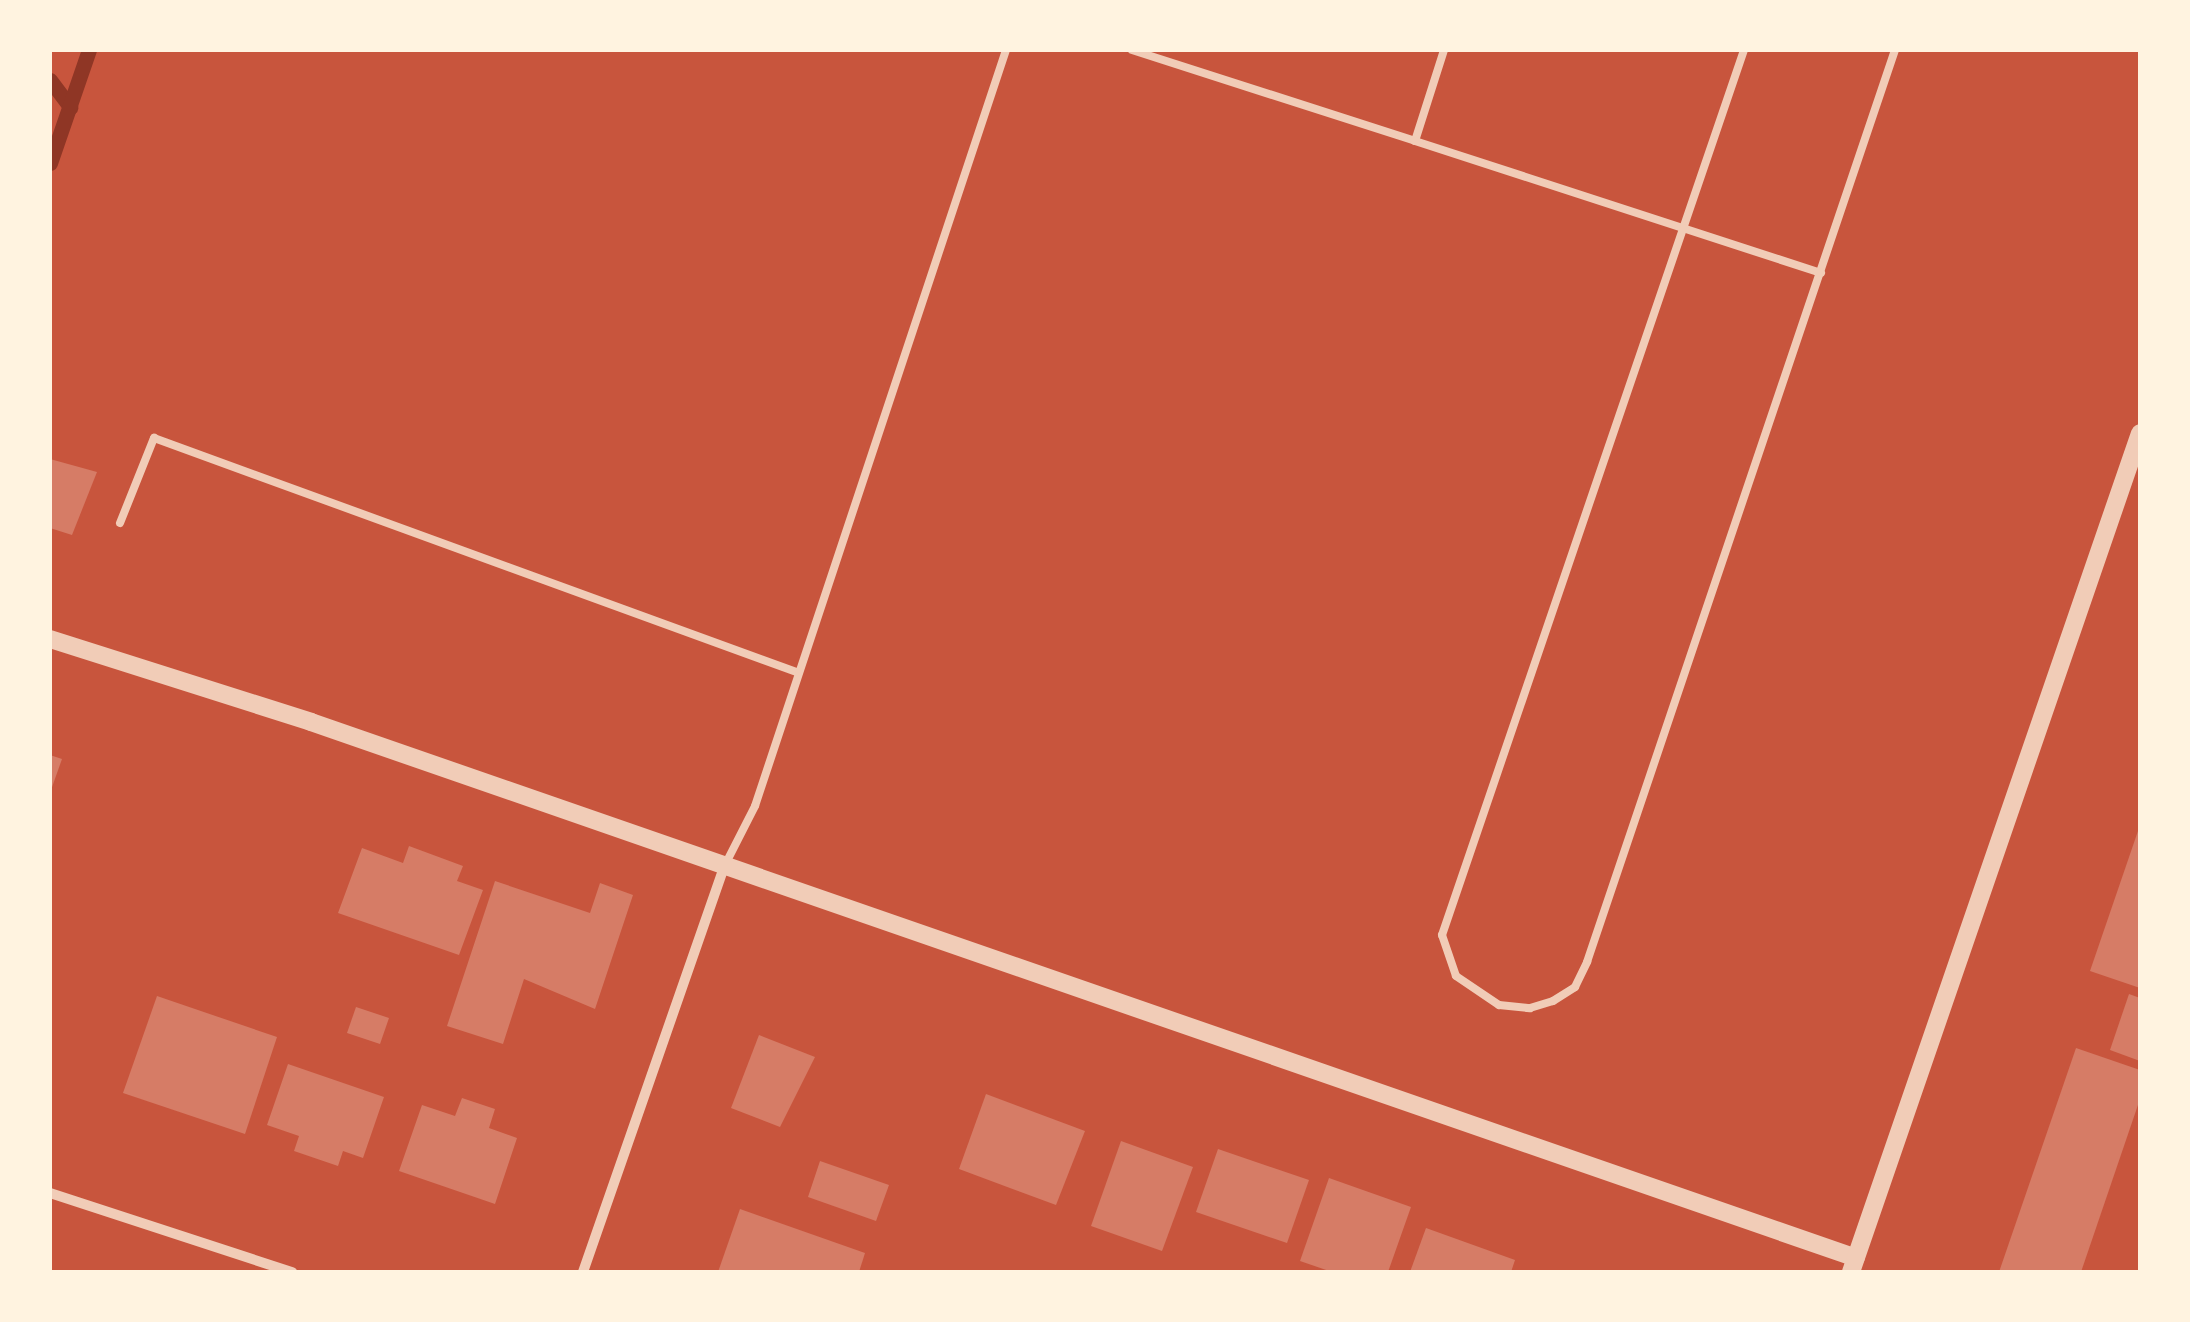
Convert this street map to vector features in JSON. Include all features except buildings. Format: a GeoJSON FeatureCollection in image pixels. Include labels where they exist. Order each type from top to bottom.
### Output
{"type":"FeatureCollection","features":[{"type":"Feature","properties":{"kind":"street"},"geometry":{"type":"LineString","coordinates":[[50,639],[725,864],[1854,1265],[2140,433]]}},
{"type":"Feature","properties":{"kind":"street"},"geometry":{"type":"LineString","coordinates":[[583,1272],[725,864]]}},
{"type":"Feature","properties":{"kind":"street"},"geometry":{"type":"LineString","coordinates":[[50,1192],[292,1272]]}},
{"type":"Feature","properties":{"kind":"lane"},"geometry":{"type":"LineString","coordinates":[[725,864],[755,806],[1006,50]]}},
{"type":"Feature","properties":{"kind":"lane"},"geometry":{"type":"LineString","coordinates":[[1132,50],[1821,273]]}},
{"type":"Feature","properties":{"kind":"lane"},"geometry":{"type":"LineString","coordinates":[[1415,141],[1444,50]]}},
{"type":"Feature","properties":{"kind":"lane"},"geometry":{"type":"LineString","coordinates":[[1744,50],[1442,935],[1456,976],[1499,1005],[1530,1008],[1553,1001],[1575,987],[1587,962],[1896,50]]}},
{"type":"Feature","properties":{"kind":"lane"},"geometry":{"type":"LineString","coordinates":[[120,523],[154,438],[798,673]]}},
{"type":"Feature","properties":{"kind":"waterway"},"geometry":{"type":"LineString","coordinates":[[50,163],[89,50]]}},
{"type":"Feature","properties":{"kind":"waterway"},"geometry":{"type":"LineString","coordinates":[[50,80],[70,107]]}}]}
